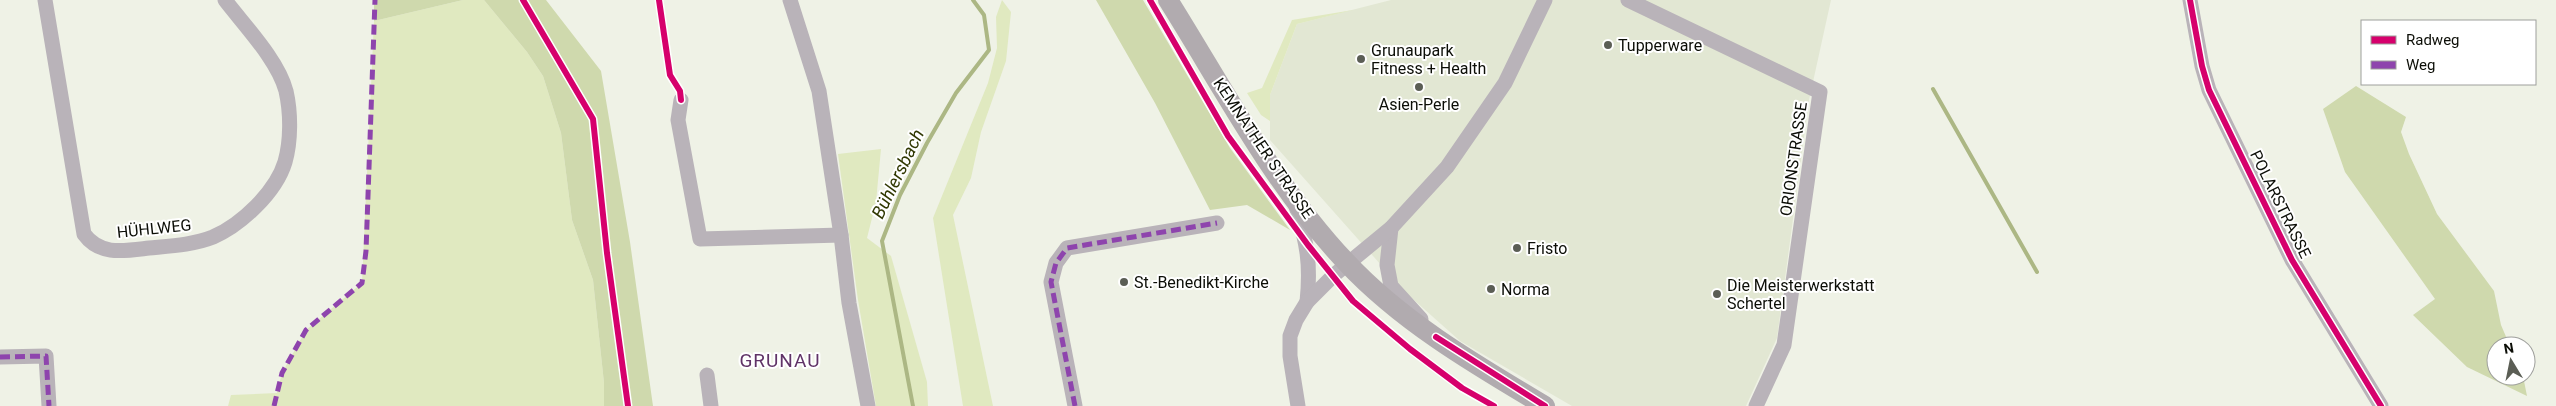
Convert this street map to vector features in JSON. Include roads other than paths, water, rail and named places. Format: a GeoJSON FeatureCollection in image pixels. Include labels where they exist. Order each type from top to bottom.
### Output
{"type":"FeatureCollection","features":[{"type":"Feature","properties":{"kind":"main road","name":"KEMNATHER STRASSE"},"geometry":{"type":"LineString","coordinates":[[1168,0],[1294,200],[1347,263],[1398,308],[1436,337],[1545,406]]}},
{"type":"Feature","properties":{"kind":"street","name":"HÜHLWEG"},"geometry":{"type":"LineString","coordinates":[[45,0],[84,234],[92,245],[103,250],[170,246],[213,237],[235,224],[265,198],[285,163],[290,117],[286,90],[277,69],[225,0]]}},
{"type":"Feature","properties":{"kind":"street"},"geometry":{"type":"LineString","coordinates":[[790,0],[819,92],[841,235],[849,303],[868,406]]}},
{"type":"Feature","properties":{"kind":"street"},"geometry":{"type":"LineString","coordinates":[[1298,406],[1290,356],[1290,336],[1296,320],[1307,302],[1347,263],[1390,228],[1447,167],[1505,83],[1545,0]]}},
{"type":"Feature","properties":{"kind":"street","name":"ORIONSTRASSE"},"geometry":{"type":"LineString","coordinates":[[1628,0],[1820,92],[1784,345],[1756,406]]}},
{"type":"Feature","properties":{"kind":"street","name":"POLARSTRASSE"},"geometry":{"type":"LineString","coordinates":[[2190,0],[2202,66],[2209,90],[2292,260],[2382,406]]}},
{"type":"Feature","properties":{"kind":"street"},"geometry":{"type":"LineString","coordinates":[[681,100],[678,120],[700,239],[841,235]]}},
{"type":"Feature","properties":{"kind":"street"},"geometry":{"type":"LineString","coordinates":[[1294,200],[1308,245],[1310,275],[1307,302]]}},
{"type":"Feature","properties":{"kind":"street"},"geometry":{"type":"LineString","coordinates":[[1075,406],[1052,282],[1056,263],[1068,248],[1217,223]]}},
{"type":"Feature","properties":{"kind":"street"},"geometry":{"type":"LineString","coordinates":[[1390,228],[1386,265],[1391,286],[1436,337]]}},
{"type":"Feature","properties":{"kind":"street"},"geometry":{"type":"LineString","coordinates":[[0,357],[46,356],[49,406]]}},
{"type":"Feature","properties":{"kind":"street"},"geometry":{"type":"LineString","coordinates":[[707,375],[711,406]]}},
{"type":"Feature","properties":{"kind":"waterway","name":"Bühlersbach"},"geometry":{"type":"LineString","coordinates":[[913,406],[882,241],[900,195],[927,143],[956,93],[989,50],[984,15],[973,0]]}},
{"type":"Feature","properties":{"kind":"waterway"},"geometry":{"type":"LineString","coordinates":[[1933,89],[2037,272]]}},
{"type":"Feature","properties":{"kind":"place","name":"Tupperware"},"geometry":{"type":"Point","coordinates":[1608,45]}},
{"type":"Feature","properties":{"kind":"place","name":"Grunaupark Fitness + Health"},"geometry":{"type":"Point","coordinates":[1361,59]}},
{"type":"Feature","properties":{"kind":"place","name":"Asien-Perle"},"geometry":{"type":"Point","coordinates":[1419,87]}},
{"type":"Feature","properties":{"kind":"place","name":"Fristo"},"geometry":{"type":"Point","coordinates":[1517,248]}},
{"type":"Feature","properties":{"kind":"place","name":"St.-Benedikt-Kirche"},"geometry":{"type":"Point","coordinates":[1124,282]}},
{"type":"Feature","properties":{"kind":"place","name":"Norma"},"geometry":{"type":"Point","coordinates":[1491,289]}},
{"type":"Feature","properties":{"kind":"place","name":"Die Meisterwerkstatt Schertel"},"geometry":{"type":"Point","coordinates":[1717,294]}},
{"type":"Feature","properties":{"kind":"district","name":"GRUNAU"},"geometry":{"type":"Point","coordinates":[780,360]}}]}
